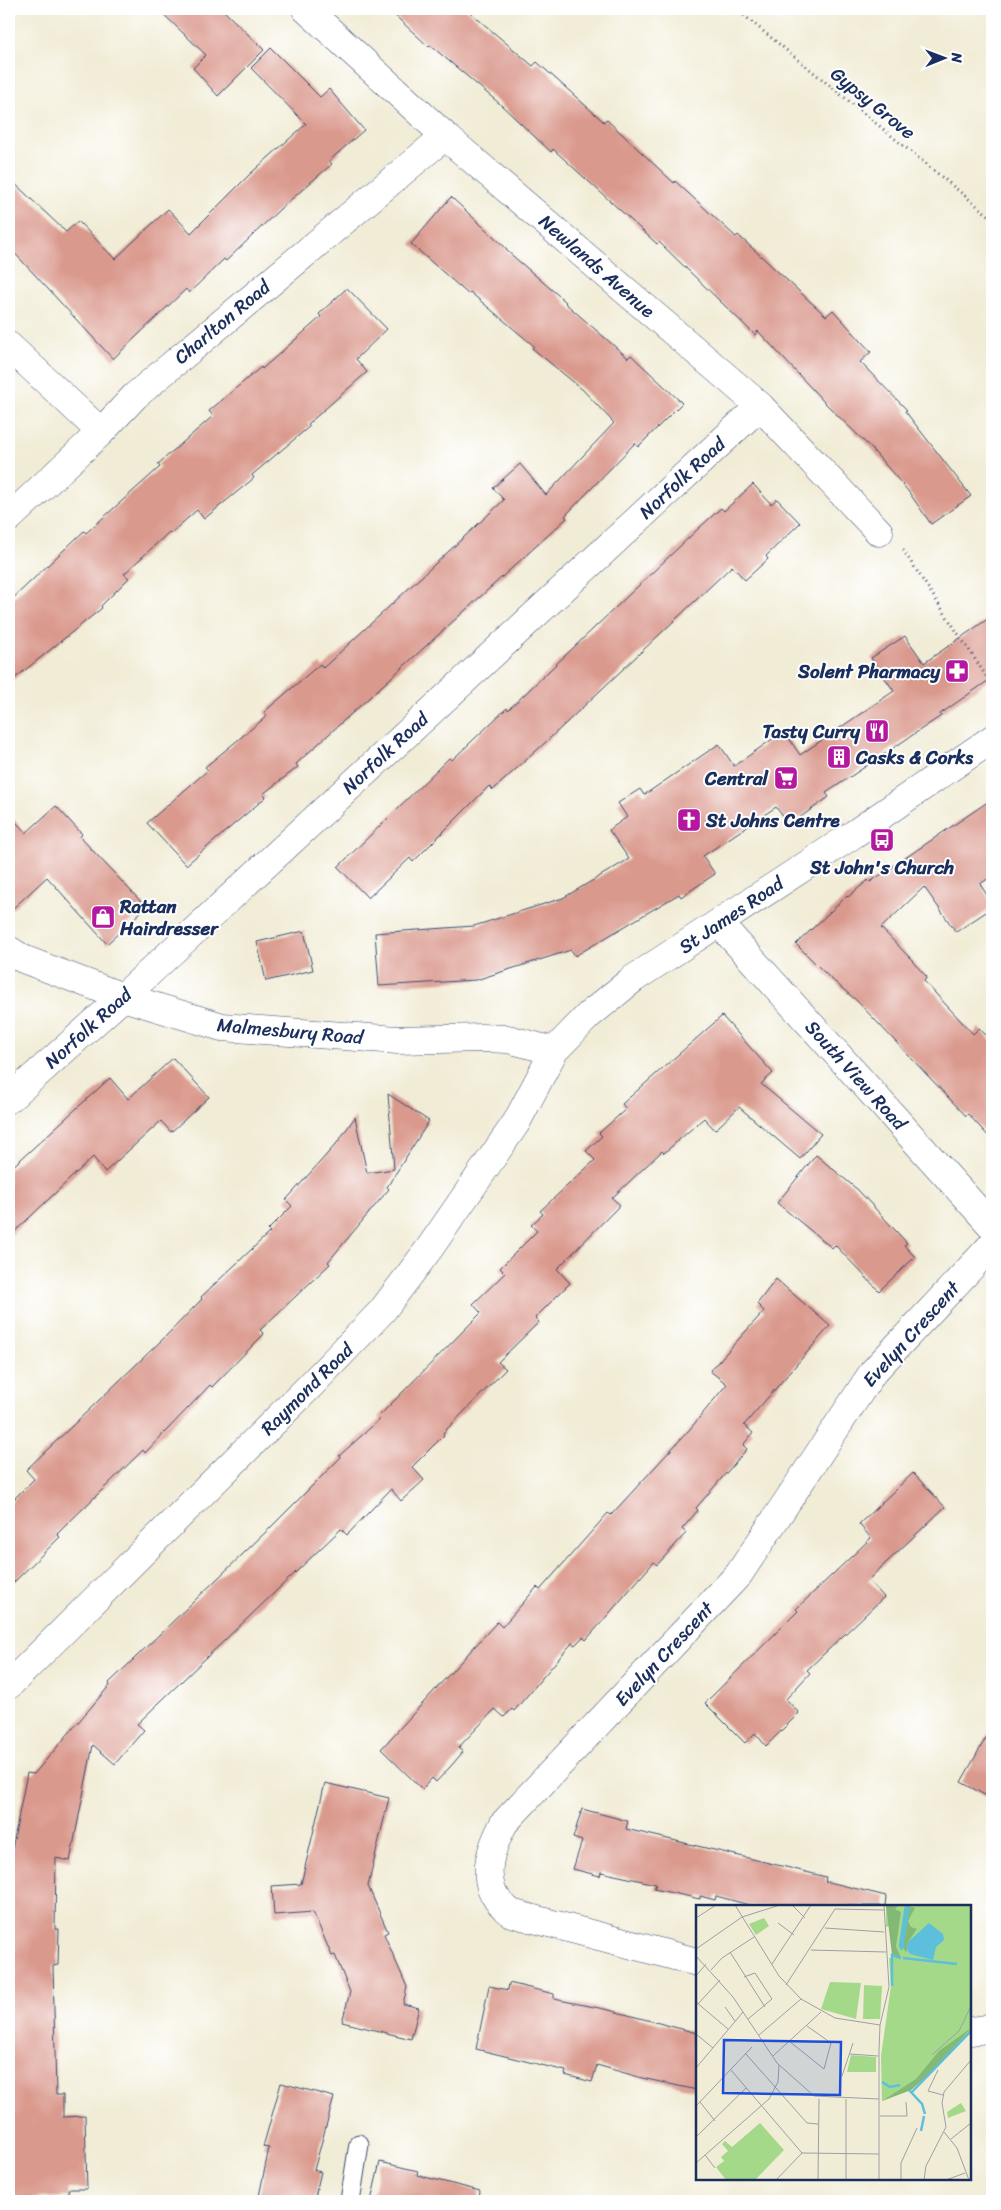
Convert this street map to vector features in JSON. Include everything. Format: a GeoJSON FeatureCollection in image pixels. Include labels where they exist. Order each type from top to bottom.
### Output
{"type":"FeatureCollection","features":[{"type":"Feature","properties":{"kind":"street","name":"Newlands Avenue"},"geometry":{"type":"LineString","coordinates":[[306,9],[445,136],[760,406],[879,532]]}},
{"type":"Feature","properties":{"kind":"street","name":"Charlton Road"},"geometry":{"type":"LineString","coordinates":[[9,518],[101,432],[135,396],[445,136]]}},
{"type":"Feature","properties":{"kind":"street"},"geometry":{"type":"LineString","coordinates":[[9,346],[101,432]]}},
{"type":"Feature","properties":{"kind":"street","name":"Norfolk Road"},"geometry":{"type":"LineString","coordinates":[[9,1099],[122,997],[760,406]]}},
{"type":"Feature","properties":{"kind":"street","name":"St James Road"},"geometry":{"type":"LineString","coordinates":[[554,1051],[589,1015],[633,979],[992,739]]}},
{"type":"Feature","properties":{"kind":"street","name":"South View Road"},"geometry":{"type":"LineString","coordinates":[[719,923],[992,1226]]}},
{"type":"Feature","properties":{"kind":"street","name":"Malmesbury Road"},"geometry":{"type":"LineString","coordinates":[[9,950],[23,959],[122,997],[222,1027],[398,1040],[508,1039],[554,1051]]}},
{"type":"Feature","properties":{"kind":"street","name":"Raymond Road"},"geometry":{"type":"LineString","coordinates":[[9,1685],[319,1377],[382,1311],[429,1249],[516,1123],[554,1051]]}},
{"type":"Feature","properties":{"kind":"street","name":"Evelyn Crescent"},"geometry":{"type":"LineString","coordinates":[[696,1962],[511,1913],[496,1898],[488,1872],[494,1843],[504,1823],[739,1574],[873,1372],[992,1245]]}},
{"type":"Feature","properties":{"kind":"street"},"geometry":{"type":"LineString","coordinates":[[971,2031],[988,2029],[992,2026]]}},
{"type":"Feature","properties":{"kind":"lane"},"geometry":{"type":"LineString","coordinates":[[350,2201],[359,2144]]}},
{"type":"Feature","properties":{"kind":"path","name":"Gypsy Grove"},"geometry":{"type":"LineString","coordinates":[[736,9],[992,218]]}},
{"type":"Feature","properties":{"kind":"path"},"geometry":{"type":"LineString","coordinates":[[879,532],[900,545],[992,686]]}},
{"type":"Feature","properties":{"kind":"building"},"geometry":{"type":"Polygon","coordinates":[[[158,9],[222,9],[264,50],[218,96],[193,68],[206,55],[158,9]]]}},
{"type":"Feature","properties":{"kind":"building"},"geometry":{"type":"Polygon","coordinates":[[[388,9],[466,9],[533,66],[537,62],[604,122],[606,119],[674,183],[675,181],[736,237],[738,235],[826,316],[833,310],[871,352],[860,362],[907,410],[905,411],[971,496],[931,524],[908,491],[870,447],[826,404],[758,331],[755,335],[659,242],[657,244],[553,149],[551,152],[500,104],[430,45],[429,47],[388,9]]]}},
{"type":"Feature","properties":{"kind":"building"},"geometry":{"type":"Polygon","coordinates":[[[271,48],[320,97],[329,89],[364,130],[329,161],[332,164],[280,209],[226,261],[224,259],[189,293],[186,289],[113,359],[9,247],[9,178],[66,232],[78,221],[115,259],[168,209],[191,233],[250,174],[306,124],[251,68],[271,48]]]}},
{"type":"Feature","properties":{"kind":"building"},"geometry":{"type":"Polygon","coordinates":[[[451,197],[565,303],[628,358],[631,355],[682,403],[638,447],[635,443],[565,516],[567,518],[296,764],[298,767],[263,794],[266,797],[186,865],[147,823],[208,770],[205,767],[267,716],[264,712],[320,664],[323,668],[504,500],[493,488],[520,464],[546,495],[614,423],[583,390],[532,348],[534,346],[470,292],[468,294],[411,244],[451,197]]]}},
{"type":"Feature","properties":{"kind":"building"},"geometry":{"type":"Polygon","coordinates":[[[347,288],[387,329],[356,359],[367,372],[308,424],[310,426],[252,475],[254,478],[204,519],[197,510],[171,533],[169,532],[124,574],[129,578],[101,606],[102,608],[9,683],[9,602],[84,531],[86,533],[160,467],[158,464],[213,416],[209,411],[261,367],[262,369],[321,317],[319,314],[347,288]]]}},
{"type":"Feature","properties":{"kind":"building"},"geometry":{"type":"Polygon","coordinates":[[[753,484],[771,504],[777,499],[800,523],[766,556],[768,559],[745,580],[732,566],[548,740],[493,790],[489,786],[413,862],[410,858],[368,898],[338,867],[449,758],[452,760],[507,708],[508,710],[698,529],[721,508],[724,511],[753,484]]]}},
{"type":"Feature","properties":{"kind":"building"},"geometry":{"type":"Polygon","coordinates":[[[992,616],[992,678],[940,714],[941,716],[826,793],[829,797],[789,825],[776,807],[703,856],[715,874],[681,897],[679,894],[575,956],[571,950],[476,980],[379,986],[375,933],[474,926],[563,898],[629,859],[609,830],[627,817],[618,803],[640,789],[644,795],[719,744],[734,766],[784,731],[800,755],[894,691],[871,658],[905,636],[924,663],[992,616]]]}},
{"type":"Feature","properties":{"kind":"building"},"geometry":{"type":"Polygon","coordinates":[[[992,799],[992,876],[980,884],[992,903],[992,908],[956,932],[924,887],[881,928],[927,977],[924,981],[973,1034],[979,1028],[992,1041],[992,1140],[968,1114],[966,1116],[857,1001],[829,977],[796,944],[847,896],[868,880],[870,882],[992,799]]]}},
{"type":"Feature","properties":{"kind":"building"},"geometry":{"type":"Polygon","coordinates":[[[56,806],[82,834],[80,837],[146,907],[107,944],[47,877],[9,912],[9,814],[26,833],[56,806]]]}},
{"type":"Feature","properties":{"kind":"building"},"geometry":{"type":"Polygon","coordinates":[[[304,931],[313,970],[266,981],[257,942],[304,931]]]}},
{"type":"Feature","properties":{"kind":"building"},"geometry":{"type":"Polygon","coordinates":[[[722,1016],[773,1073],[761,1084],[821,1134],[800,1159],[739,1107],[715,1130],[704,1118],[664,1153],[662,1151],[612,1198],[620,1205],[557,1269],[570,1283],[535,1318],[539,1322],[498,1362],[506,1369],[412,1467],[424,1480],[401,1501],[391,1489],[347,1535],[341,1529],[137,1724],[144,1730],[115,1764],[93,1745],[70,1861],[56,1858],[55,1929],[59,1929],[58,1965],[53,1966],[56,2095],[63,2095],[63,2117],[85,2116],[87,2189],[68,2189],[69,2197],[9,2199],[9,1865],[27,1773],[34,1774],[110,1685],[109,1683],[272,1526],[340,1458],[339,1456],[380,1419],[378,1417],[481,1313],[473,1304],[505,1273],[500,1268],[537,1231],[531,1225],[543,1214],[540,1211],[595,1160],[586,1151],[602,1136],[599,1133],[626,1109],[622,1104],[722,1016]]]}},
{"type":"Feature","properties":{"kind":"building"},"geometry":{"type":"Polygon","coordinates":[[[173,1058],[209,1097],[171,1132],[161,1121],[105,1172],[93,1157],[9,1237],[9,1170],[110,1078],[128,1099],[173,1058]]]}},
{"type":"Feature","properties":{"kind":"building"},"geometry":{"type":"Polygon","coordinates":[[[388,1094],[429,1121],[387,1187],[389,1189],[328,1262],[330,1264],[260,1330],[264,1334],[212,1387],[210,1385],[145,1453],[143,1450],[57,1534],[60,1537],[9,1587],[9,1504],[34,1479],[26,1470],[164,1338],[202,1299],[201,1297],[270,1232],[268,1230],[292,1206],[286,1200],[337,1143],[355,1117],[367,1173],[394,1169],[388,1094]]]}},
{"type":"Feature","properties":{"kind":"building"},"geometry":{"type":"Polygon","coordinates":[[[816,1155],[858,1190],[907,1243],[904,1245],[915,1257],[879,1291],[835,1245],[832,1248],[777,1203],[816,1155]]]}},
{"type":"Feature","properties":{"kind":"building"},"geometry":{"type":"Polygon","coordinates":[[[776,1279],[830,1326],[744,1425],[753,1433],[743,1445],[747,1449],[696,1508],[698,1510],[682,1529],[686,1533],[657,1565],[654,1562],[586,1640],[583,1637],[575,1645],[572,1643],[514,1711],[512,1709],[504,1717],[495,1709],[458,1748],[463,1752],[451,1766],[436,1782],[432,1778],[422,1789],[381,1749],[497,1622],[502,1627],[537,1587],[540,1590],[608,1513],[611,1515],[690,1429],[727,1384],[710,1371],[764,1311],[757,1304],[776,1279]]]}},
{"type":"Feature","properties":{"kind":"building"},"geometry":{"type":"Polygon","coordinates":[[[913,1473],[945,1507],[868,1580],[884,1597],[807,1670],[810,1673],[786,1699],[799,1713],[766,1746],[755,1733],[745,1743],[705,1703],[798,1611],[796,1609],[871,1538],[859,1524],[913,1473]]]}},
{"type":"Feature","properties":{"kind":"building"},"geometry":{"type":"Polygon","coordinates":[[[992,1727],[992,1799],[961,1782],[992,1727]]]}},
{"type":"Feature","properties":{"kind":"building"},"geometry":{"type":"Polygon","coordinates":[[[325,1783],[389,1798],[368,1886],[388,1932],[384,1934],[407,1987],[403,2004],[419,2008],[411,2039],[342,2022],[350,1992],[335,1955],[332,1956],[313,1912],[274,1915],[272,1886],[301,1884],[325,1783]]]}},
{"type":"Feature","properties":{"kind":"building"},"geometry":{"type":"Polygon","coordinates":[[[582,1809],[628,1821],[626,1829],[826,1877],[825,1881],[886,1896],[885,1905],[749,1905],[716,1896],[715,1900],[700,1896],[700,1899],[654,1889],[656,1884],[601,1872],[600,1876],[573,1869],[582,1841],[573,1838],[582,1809]]]}},
{"type":"Feature","properties":{"kind":"building"},"geometry":{"type":"Polygon","coordinates":[[[509,1983],[554,1994],[554,1999],[609,2010],[696,2033],[696,2090],[642,2078],[597,2065],[592,2082],[565,2075],[566,2071],[476,2049],[489,1986],[508,1990],[509,1983]]]}},
{"type":"Feature","properties":{"kind":"building"},"geometry":{"type":"Polygon","coordinates":[[[281,2083],[334,2097],[314,2170],[321,2172],[314,2201],[258,2201],[269,2148],[263,2147],[281,2083]]]}},
{"type":"Feature","properties":{"kind":"building"},"geometry":{"type":"Polygon","coordinates":[[[380,2162],[418,2171],[417,2175],[480,2191],[479,2201],[371,2201],[380,2162]]]}},
{"type":"Feature","properties":{"kind":"place","name":"Solent Pharmacy"},"geometry":{"type":"Point","coordinates":[957,671]}},
{"type":"Feature","properties":{"kind":"place","name":"Tasty Curry"},"geometry":{"type":"Point","coordinates":[877,731]}},
{"type":"Feature","properties":{"kind":"place","name":"Casks & Corks"},"geometry":{"type":"Point","coordinates":[839,757]}},
{"type":"Feature","properties":{"kind":"place","name":"Central"},"geometry":{"type":"Point","coordinates":[786,778]}},
{"type":"Feature","properties":{"kind":"place","name":"St Johns Centre"},"geometry":{"type":"Point","coordinates":[689,820]}},
{"type":"Feature","properties":{"kind":"place","name":"St John's Church"},"geometry":{"type":"Point","coordinates":[882,840]}},
{"type":"Feature","properties":{"kind":"place","name":"Rattan Hairdresser"},"geometry":{"type":"Point","coordinates":[103,917]}}]}
